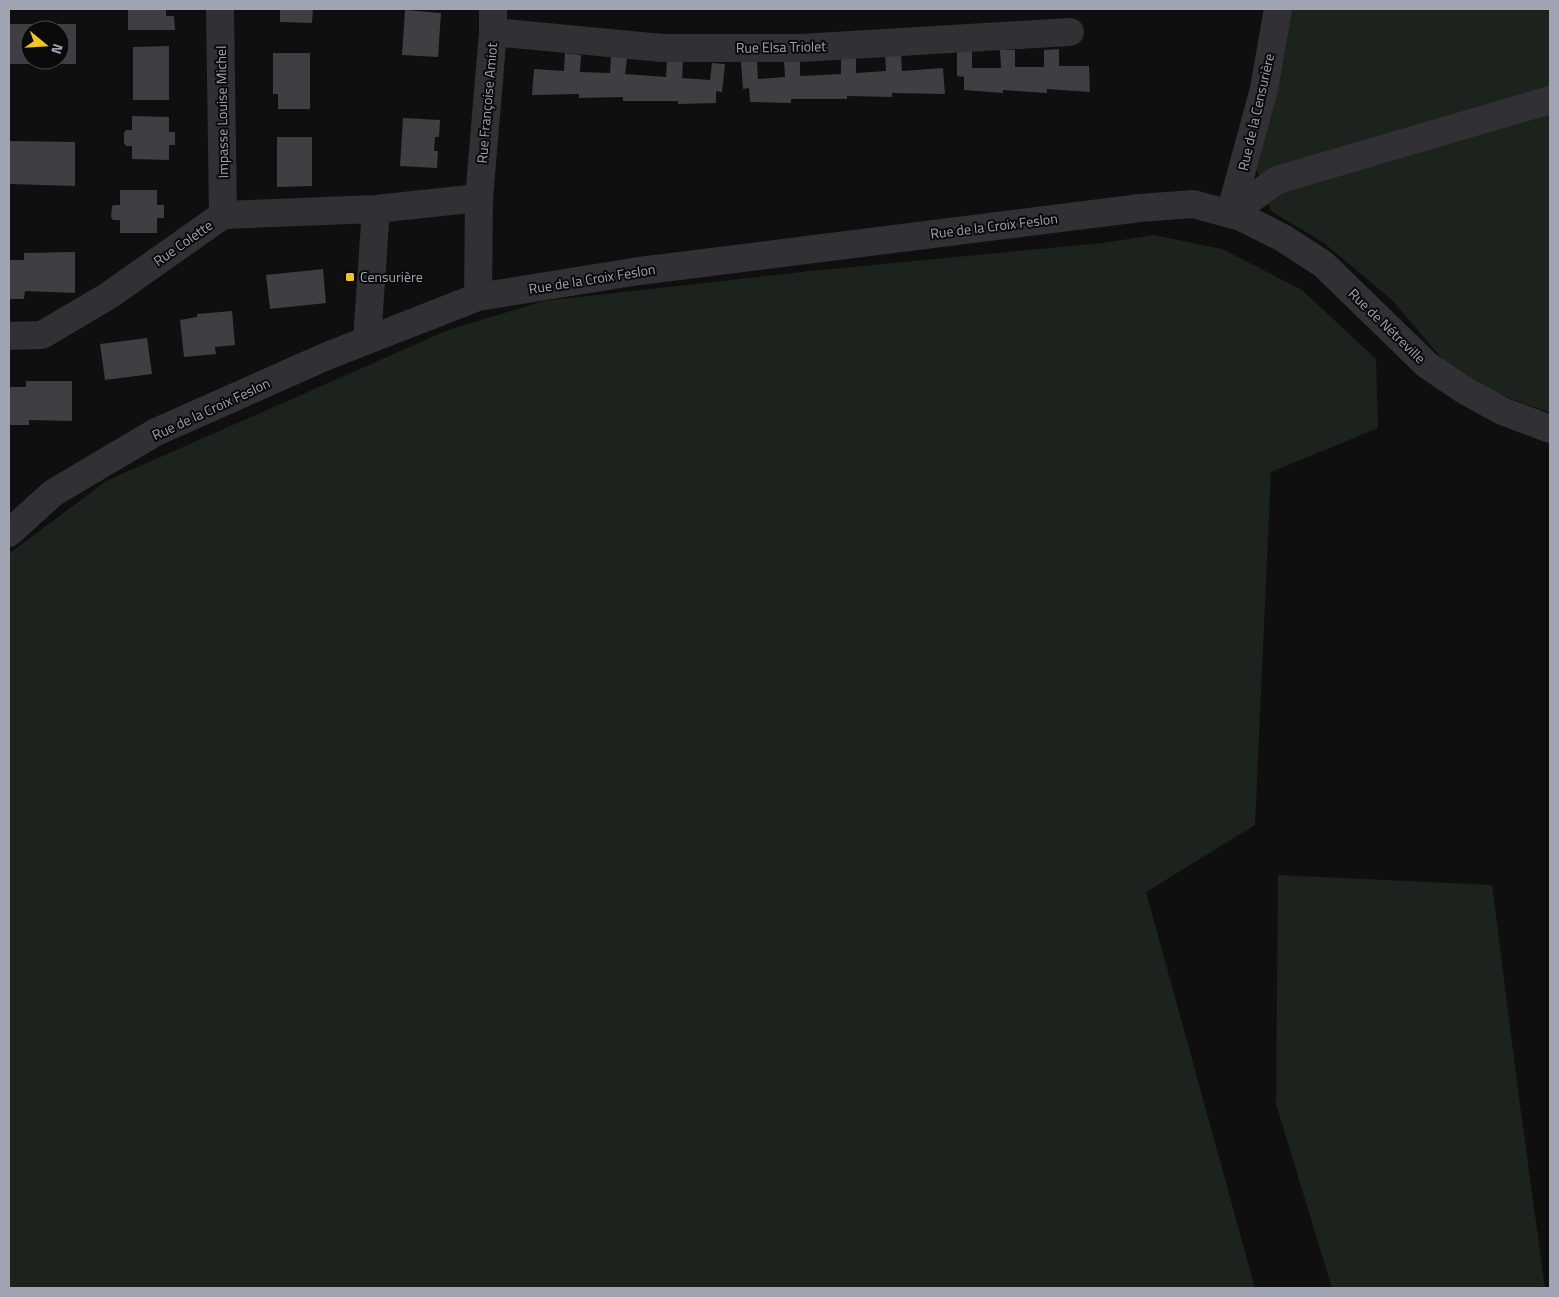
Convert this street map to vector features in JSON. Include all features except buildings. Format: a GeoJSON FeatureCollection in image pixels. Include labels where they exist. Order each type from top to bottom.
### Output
{"type":"FeatureCollection","features":[{"type":"Feature","properties":{"kind":"street","name":"Impasse Louise Michel"},"geometry":{"type":"LineString","coordinates":[[220,9],[223,214]]}},
{"type":"Feature","properties":{"kind":"street","name":"Rue de la Censurière"},"geometry":{"type":"LineString","coordinates":[[1230,214],[1264,89],[1278,9]]}},
{"type":"Feature","properties":{"kind":"street","name":"Rue Elsa Triolet"},"geometry":{"type":"LineString","coordinates":[[493,20],[662,48],[800,48],[1070,32]]}},
{"type":"Feature","properties":{"kind":"street","name":"Rue Françoise Amiot"},"geometry":{"type":"LineString","coordinates":[[478,297],[479,198],[493,20]]}},
{"type":"Feature","properties":{"kind":"street"},"geometry":{"type":"LineString","coordinates":[[1230,214],[1277,180],[1550,100]]}},
{"type":"Feature","properties":{"kind":"street","name":"Rue Colette"},"geometry":{"type":"LineString","coordinates":[[9,336],[42,335],[108,296],[223,214],[376,209],[479,198]]}},
{"type":"Feature","properties":{"kind":"street","name":"Rue de la Croix Feslon"},"geometry":{"type":"LineString","coordinates":[[9,533],[54,493],[156,432],[327,356],[478,297],[639,271],[1140,208],[1193,204],[1230,214]]}},
{"type":"Feature","properties":{"kind":"street"},"geometry":{"type":"LineString","coordinates":[[367,340],[376,209]]}},
{"type":"Feature","properties":{"kind":"street","name":"Rue de Nétreville"},"geometry":{"type":"LineString","coordinates":[[1230,214],[1241,217],[1283,238],[1323,264],[1427,365],[1464,390],[1502,411],[1550,429]]}},
{"type":"Feature","properties":{"kind":"shaded area"},"geometry":{"type":"Polygon","coordinates":[[[1266,9],[1550,9],[1550,413],[1501,395],[1451,369],[1392,300],[1324,243],[1271,211],[1256,169],[1266,9]]]}},
{"type":"Feature","properties":{"kind":"shaded area"},"geometry":{"type":"Polygon","coordinates":[[[1154,235],[1222,249],[1302,290],[1376,359],[1378,428],[1271,472],[1255,825],[1146,892],[1255,1288],[9,1288],[10,553],[106,481],[448,330],[544,301],[810,271],[1103,243],[1154,235]]]}},
{"type":"Feature","properties":{"kind":"shaded area"},"geometry":{"type":"Polygon","coordinates":[[[1278,875],[1492,885],[1545,1288],[1332,1288],[1276,1104],[1278,875]]]}},
{"type":"Feature","properties":{"kind":"place","name":"Censurière"},"geometry":{"type":"Point","coordinates":[350,277]}}]}
